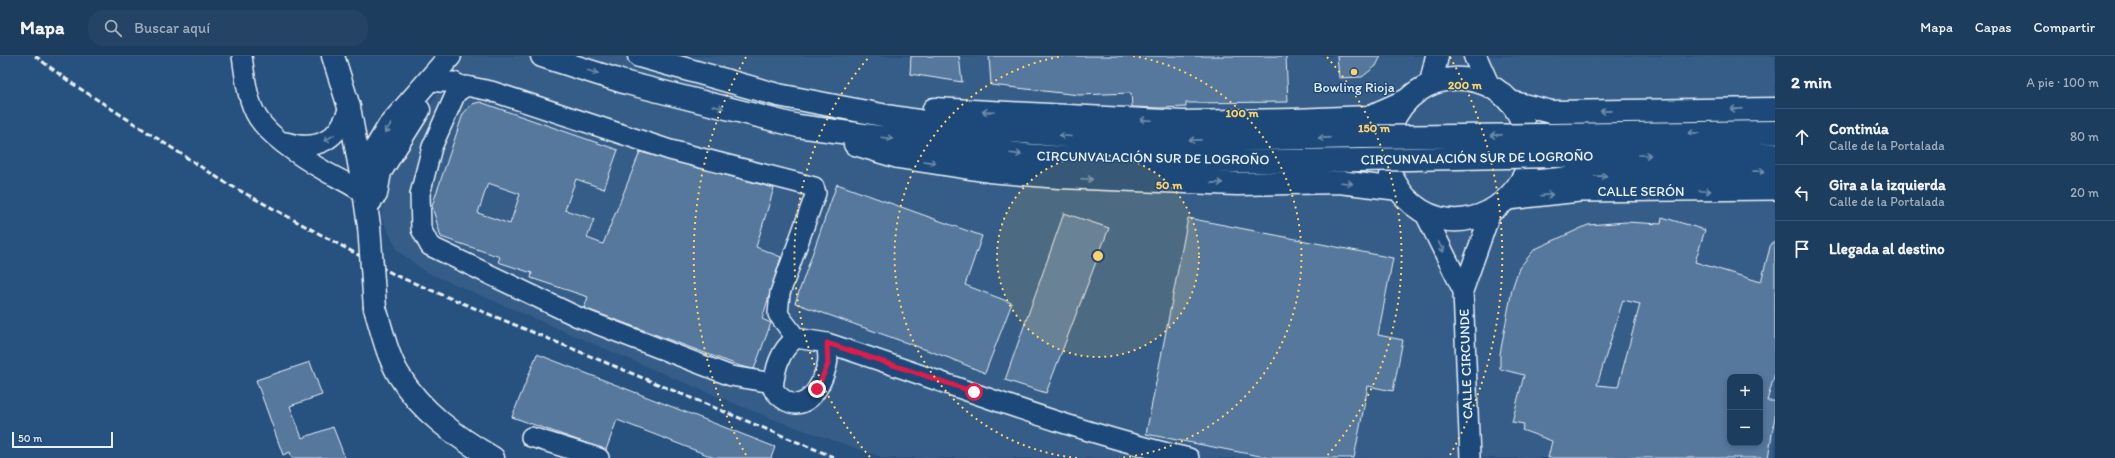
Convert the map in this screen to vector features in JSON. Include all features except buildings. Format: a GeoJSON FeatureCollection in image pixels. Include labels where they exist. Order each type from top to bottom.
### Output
{"type":"FeatureCollection","features":[{"type":"Feature","properties":{"kind":"main road"},"geometry":{"type":"LineString","coordinates":[[333,56],[349,107],[367,194],[375,308],[387,350],[399,375],[428,413],[471,445],[493,458]]}},
{"type":"Feature","properties":{"kind":"main road"},"geometry":{"type":"LineString","coordinates":[[367,194],[370,158],[389,126],[450,56]]}},
{"type":"Feature","properties":{"kind":"main road"},"geometry":{"type":"LineString","coordinates":[[367,194],[413,118],[439,82],[453,56]]}},
{"type":"Feature","properties":{"kind":"main road","name":"CIRCUNVALACIÓN SUR DE LOGROÑO"},"geometry":{"type":"LineString","coordinates":[[542,56],[627,83],[798,126],[1026,155],[1077,159],[1194,162],[1362,160],[1550,145],[1775,132]]}},
{"type":"Feature","properties":{"kind":"main road","name":"CIRCUNVALACIÓN SUR DE LOGROÑO"},"geometry":{"type":"LineString","coordinates":[[639,56],[723,78],[778,95],[887,116],[1003,130],[1100,139],[1155,141],[1364,137],[1775,154]]}},
{"type":"Feature","properties":{"kind":"main road"},"geometry":{"type":"LineString","coordinates":[[1431,83],[1437,56]]}},
{"type":"Feature","properties":{"kind":"main road"},"geometry":{"type":"LineString","coordinates":[[1476,56],[1488,85]]}},
{"type":"Feature","properties":{"kind":"main road"},"geometry":{"type":"LineString","coordinates":[[723,78],[942,110],[1183,122],[1369,117],[1405,101]]}},
{"type":"Feature","properties":{"kind":"main road"},"geometry":{"type":"LineString","coordinates":[[1391,126],[1394,116],[1405,101],[1417,90],[1431,83],[1450,78],[1469,79],[1488,85],[1510,102],[1523,123]]}},
{"type":"Feature","properties":{"kind":"main road"},"geometry":{"type":"LineString","coordinates":[[1510,102],[1551,112],[1775,109]]}},
{"type":"Feature","properties":{"kind":"main road"},"geometry":{"type":"LineString","coordinates":[[798,126],[898,158],[989,172],[1133,181],[1237,184],[1395,182],[1406,198],[1424,212],[1446,220],[1469,220],[1491,212],[1518,185],[1579,177],[1775,171]]}},
{"type":"Feature","properties":{"kind":"street"},"geometry":{"type":"LineString","coordinates":[[242,56],[251,100],[258,118],[279,140],[324,171],[367,194]]}},
{"type":"Feature","properties":{"kind":"street"},"geometry":{"type":"LineString","coordinates":[[439,82],[454,82],[464,87],[491,91],[670,150],[814,187],[816,193],[780,293],[778,314],[796,338],[827,343],[1092,432],[1189,458]]}},
{"type":"Feature","properties":{"kind":"street"},"geometry":{"type":"LineString","coordinates":[[464,87],[456,93],[432,147],[420,194],[421,229],[430,246],[578,317],[731,376],[774,383]]}},
{"type":"Feature","properties":{"kind":"street"},"geometry":{"type":"LineString","coordinates":[[279,140],[301,147],[326,141],[333,137],[344,123],[349,107]]}},
{"type":"Feature","properties":{"kind":"street","name":"CALLE SERÓN"},"geometry":{"type":"LineString","coordinates":[[1518,185],[1579,192],[1775,190]]}},
{"type":"Feature","properties":{"kind":"street","name":"CALLE CIRCUNDE"},"geometry":{"type":"LineString","coordinates":[[1424,212],[1463,291]]}},
{"type":"Feature","properties":{"kind":"street","name":"CALLE CIRCUNDE"},"geometry":{"type":"LineString","coordinates":[[1470,458],[1463,291],[1491,212]]}},
{"type":"Feature","properties":{"kind":"street"},"geometry":{"type":"LineString","coordinates":[[796,338],[788,344],[780,357],[773,389],[779,397],[790,404],[801,404],[811,398],[828,364],[827,343]]}},
{"type":"Feature","properties":{"kind":"street"},"geometry":{"type":"LineString","coordinates":[[530,437],[599,458]]}},
{"type":"Feature","properties":{"kind":"street","name":"CALLE CIRCUNDE"},"geometry":{"type":"LineString","coordinates":[[1461,458],[1469,438]]}},
{"type":"Feature","properties":{"kind":"street","name":"CALLE CIRCUNDE"},"geometry":{"type":"LineString","coordinates":[[1469,438],[1480,458]]}},
{"type":"Feature","properties":{"kind":"shaded area"},"geometry":{"type":"Polygon","coordinates":[[[460,56],[1775,56],[1775,458],[884,458],[775,420],[426,272],[398,251],[381,217],[389,180],[425,114],[460,56]]]}},
{"type":"Feature","properties":{"kind":"railway"},"geometry":{"type":"LineString","coordinates":[[35,56],[70,82],[226,183],[397,276],[836,458]]}},
{"type":"Feature","properties":{"kind":"place","name":"Bowling Rioja"},"geometry":{"type":"Point","coordinates":[1354,72]}},
{"type":"Feature","properties":{"kind":"route"},"geometry":{"type":"LineString","coordinates":[[817,389],[828,364],[827,343],[974,392]]}}]}
